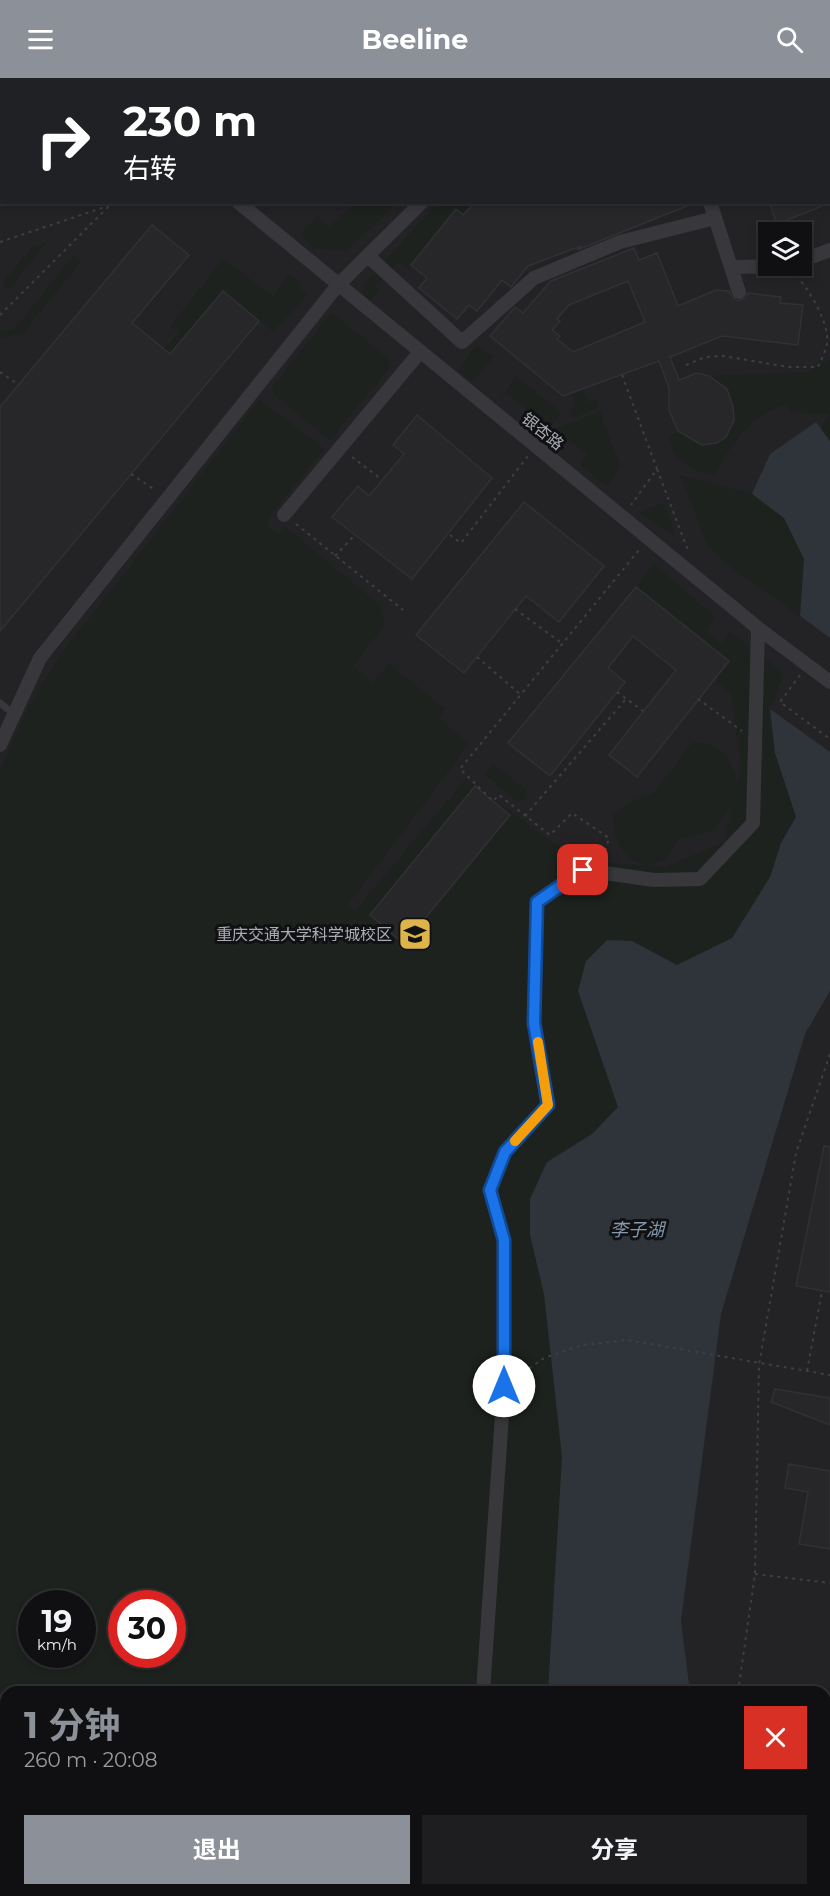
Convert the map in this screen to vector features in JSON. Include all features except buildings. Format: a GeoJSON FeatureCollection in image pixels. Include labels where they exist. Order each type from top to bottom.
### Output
{"type":"FeatureCollection","features":[{"type":"Feature","properties":{"kind":"street","name":"银杏路"},"geometry":{"type":"LineString","coordinates":[[240,204],[622,518],[758,628],[830,682]]}},
{"type":"Feature","properties":{"kind":"street"},"geometry":{"type":"LineString","coordinates":[[0,745],[40,658],[338,285],[420,204]]}},
{"type":"Feature","properties":{"kind":"street"},"geometry":{"type":"LineString","coordinates":[[711,204],[739,292]]}},
{"type":"Feature","properties":{"kind":"street"},"geometry":{"type":"LineString","coordinates":[[368,256],[462,342],[534,278],[621,242],[715,218]]}},
{"type":"Feature","properties":{"kind":"street"},"geometry":{"type":"LineString","coordinates":[[812,258],[830,250]]}},
{"type":"Feature","properties":{"kind":"street"},"geometry":{"type":"LineString","coordinates":[[731,267],[758,267]]}},
{"type":"Feature","properties":{"kind":"street"},"geometry":{"type":"LineString","coordinates":[[284,515],[420,352]]}},
{"type":"Feature","properties":{"kind":"street"},"geometry":{"type":"LineString","coordinates":[[483,1686],[504,1386],[504,1240],[490,1190],[505,1152],[548,1105],[534,1023],[537,902],[583,870],[654,880],[699,879],[753,824],[758,628]]}},
{"type":"Feature","properties":{"kind":"lane"},"geometry":{"type":"LineString","coordinates":[[0,703],[14,714]]}},
{"type":"Feature","properties":{"kind":"path"},"geometry":{"type":"LineString","coordinates":[[0,242],[114,204]]}},
{"type":"Feature","properties":{"kind":"path"},"geometry":{"type":"LineString","coordinates":[[0,315],[109,206]]}},
{"type":"Feature","properties":{"kind":"path"},"geometry":{"type":"LineString","coordinates":[[686,365],[705,357],[723,356],[788,367],[818,367],[827,343],[822,318],[812,294],[800,276]]}},
{"type":"Feature","properties":{"kind":"path"},"geometry":{"type":"LineString","coordinates":[[0,372],[19,385]]}},
{"type":"Feature","properties":{"kind":"path"},"geometry":{"type":"LineString","coordinates":[[622,375],[692,559]]}},
{"type":"Feature","properties":{"kind":"path"},"geometry":{"type":"LineString","coordinates":[[450,536],[461,543],[535,446]]}},
{"type":"Feature","properties":{"kind":"path"},"geometry":{"type":"LineString","coordinates":[[340,447],[381,479]]}},
{"type":"Feature","properties":{"kind":"path"},"geometry":{"type":"LineString","coordinates":[[622,518],[657,469]]}},
{"type":"Feature","properties":{"kind":"path"},"geometry":{"type":"LineString","coordinates":[[131,474],[168,498]]}},
{"type":"Feature","properties":{"kind":"path"},"geometry":{"type":"LineString","coordinates":[[284,515],[403,610]]}},
{"type":"Feature","properties":{"kind":"path"},"geometry":{"type":"LineString","coordinates":[[335,556],[353,537]]}},
{"type":"Feature","properties":{"kind":"path"},"geometry":{"type":"LineString","coordinates":[[599,873],[609,838],[572,813],[550,835],[499,795],[493,801],[460,770],[648,539]]}},
{"type":"Feature","properties":{"kind":"path"},"geometry":{"type":"LineString","coordinates":[[515,609],[563,644]]}},
{"type":"Feature","properties":{"kind":"path"},"geometry":{"type":"LineString","coordinates":[[477,657],[521,695]]}},
{"type":"Feature","properties":{"kind":"path"},"geometry":{"type":"LineString","coordinates":[[807,666],[780,702],[830,739]]}},
{"type":"Feature","properties":{"kind":"path"},"geometry":{"type":"LineString","coordinates":[[617,692],[643,711]]}},
{"type":"Feature","properties":{"kind":"path"},"geometry":{"type":"LineString","coordinates":[[525,816],[626,699]]}},
{"type":"Feature","properties":{"kind":"path"},"geometry":{"type":"LineString","coordinates":[[698,699],[755,741]]}},
{"type":"Feature","properties":{"kind":"path"},"geometry":{"type":"LineString","coordinates":[[739,1686],[755,1574],[759,1365],[796,1153],[830,1054]]}},
{"type":"Feature","properties":{"kind":"path"},"geometry":{"type":"LineString","coordinates":[[807,1372],[822,1291]]}},
{"type":"Feature","properties":{"kind":"path"},"geometry":{"type":"LineString","coordinates":[[504,1386],[544,1358],[582,1345],[627,1340],[759,1365],[830,1375]]}},
{"type":"Feature","properties":{"kind":"path"},"geometry":{"type":"LineString","coordinates":[[755,1574],[830,1583]]}},
{"type":"Feature","properties":{"kind":"shaded area","name":"重庆交通大学科学城校区"},"geometry":{"type":"Polygon","coordinates":[[[0,204],[830,204],[830,1686],[0,1686],[0,204]]]}},
{"type":"Feature","properties":{"kind":"shaded area"},"geometry":{"type":"Polygon","coordinates":[[[354,204],[396,204],[346,251],[314,248],[302,234],[317,216],[330,227],[354,204]]]}},
{"type":"Feature","properties":{"kind":"shaded area"},"geometry":{"type":"Polygon","coordinates":[[[437,204],[475,204],[463,215],[455,209],[407,269],[399,262],[375,286],[379,290],[370,300],[362,293],[365,283],[437,204]]]}},
{"type":"Feature","properties":{"kind":"shaded area"},"geometry":{"type":"Polygon","coordinates":[[[46,243],[8,290],[2,284],[32,247],[46,243]]]}},
{"type":"Feature","properties":{"kind":"shaded area"},"geometry":{"type":"Polygon","coordinates":[[[73,256],[80,262],[22,334],[0,337],[0,332],[14,330],[73,256]]]}},
{"type":"Feature","properties":{"kind":"shaded area"},"geometry":{"type":"Polygon","coordinates":[[[223,259],[273,297],[289,275],[299,282],[301,294],[305,292],[307,295],[273,331],[223,291],[170,354],[164,349],[179,333],[171,326],[223,259]]]}},
{"type":"Feature","properties":{"kind":"shaded area"},"geometry":{"type":"Polygon","coordinates":[[[332,313],[393,363],[330,440],[275,395],[272,387],[332,313]]]}},
{"type":"Feature","properties":{"kind":"shaded area"},"geometry":{"type":"Polygon","coordinates":[[[477,345],[493,357],[473,382],[458,370],[477,345]]]}},
{"type":"Feature","properties":{"kind":"shaded area"},"geometry":{"type":"Polygon","coordinates":[[[830,360],[830,441],[821,429],[829,414],[791,412],[788,404],[775,408],[753,422],[735,441],[714,475],[694,470],[674,454],[669,436],[678,431],[703,445],[721,440],[732,426],[731,398],[721,384],[709,376],[808,372],[830,360]]]}},
{"type":"Feature","properties":{"kind":"shaded area"},"geometry":{"type":"Polygon","coordinates":[[[516,376],[561,413],[541,436],[548,427],[506,392],[499,400],[516,376]]]}},
{"type":"Feature","properties":{"kind":"shaded area"},"geometry":{"type":"Polygon","coordinates":[[[582,391],[587,402],[596,400],[598,408],[572,418],[569,410],[577,406],[572,395],[582,391]]]}},
{"type":"Feature","properties":{"kind":"shaded area"},"geometry":{"type":"Polygon","coordinates":[[[260,400],[324,449],[269,517],[269,527],[278,534],[285,527],[381,606],[384,625],[353,666],[373,683],[389,664],[445,709],[439,719],[469,744],[348,904],[355,911],[466,779],[578,861],[646,866],[631,858],[621,847],[613,824],[613,815],[635,800],[653,794],[692,743],[709,745],[723,754],[732,768],[737,784],[741,768],[731,695],[715,679],[729,661],[636,587],[654,564],[714,616],[707,631],[722,646],[730,632],[784,674],[770,709],[775,753],[796,817],[781,843],[770,877],[732,938],[677,966],[632,941],[607,941],[578,991],[618,1107],[592,1134],[547,1162],[530,1235],[544,1294],[562,1457],[548,1686],[0,1686],[0,770],[29,706],[62,653],[260,400]],[[732,806],[712,831],[678,839],[665,859],[648,866],[665,867],[725,842],[732,806]]]}},
{"type":"Feature","properties":{"kind":"shaded area"},"geometry":{"type":"Polygon","coordinates":[[[600,412],[620,466],[608,487],[581,465],[587,454],[558,432],[551,441],[550,439],[553,430],[600,412]]]}},
{"type":"Feature","properties":{"kind":"shaded area"},"geometry":{"type":"Polygon","coordinates":[[[680,475],[752,494],[784,518],[804,559],[800,616],[731,567],[708,546],[680,475]]]}},
{"type":"Feature","properties":{"kind":"shaded area"},"geometry":{"type":"Polygon","coordinates":[[[664,503],[676,537],[640,512],[664,503]]]}},
{"type":"Feature","properties":{"kind":"shaded area"},"geometry":{"type":"Polygon","coordinates":[[[493,764],[525,789],[528,798],[517,801],[484,774],[493,764]]]}},
{"type":"Feature","properties":{"kind":"water"},"geometry":{"type":"Polygon","coordinates":[[[816,422],[830,441],[830,638],[800,616],[804,559],[784,518],[752,494],[770,454],[816,422]]]}},
{"type":"Feature","properties":{"kind":"water","name":"李子湖"},"geometry":{"type":"Polygon","coordinates":[[[770,709],[830,752],[830,991],[805,1034],[721,1314],[681,1621],[689,1686],[548,1686],[562,1457],[544,1294],[530,1235],[530,1199],[547,1162],[592,1134],[618,1107],[578,991],[586,961],[607,940],[632,941],[677,965],[732,938],[770,877],[781,843],[796,817],[775,753],[770,709]]]}},
{"type":"Feature","properties":{"kind":"slow traffic"},"geometry":{"type":"LineString","coordinates":[[515,1141],[548,1105],[538,1042]]}},
{"type":"Feature","properties":{"kind":"place","name":"重庆交通大学科学城校区"},"geometry":{"type":"Point","coordinates":[415,934]}},
{"type":"Feature","properties":{"kind":"route"},"geometry":{"type":"LineString","coordinates":[[504,1386],[504,1240],[490,1190],[505,1152],[548,1105],[534,1023],[537,902],[583,870]]}}]}
